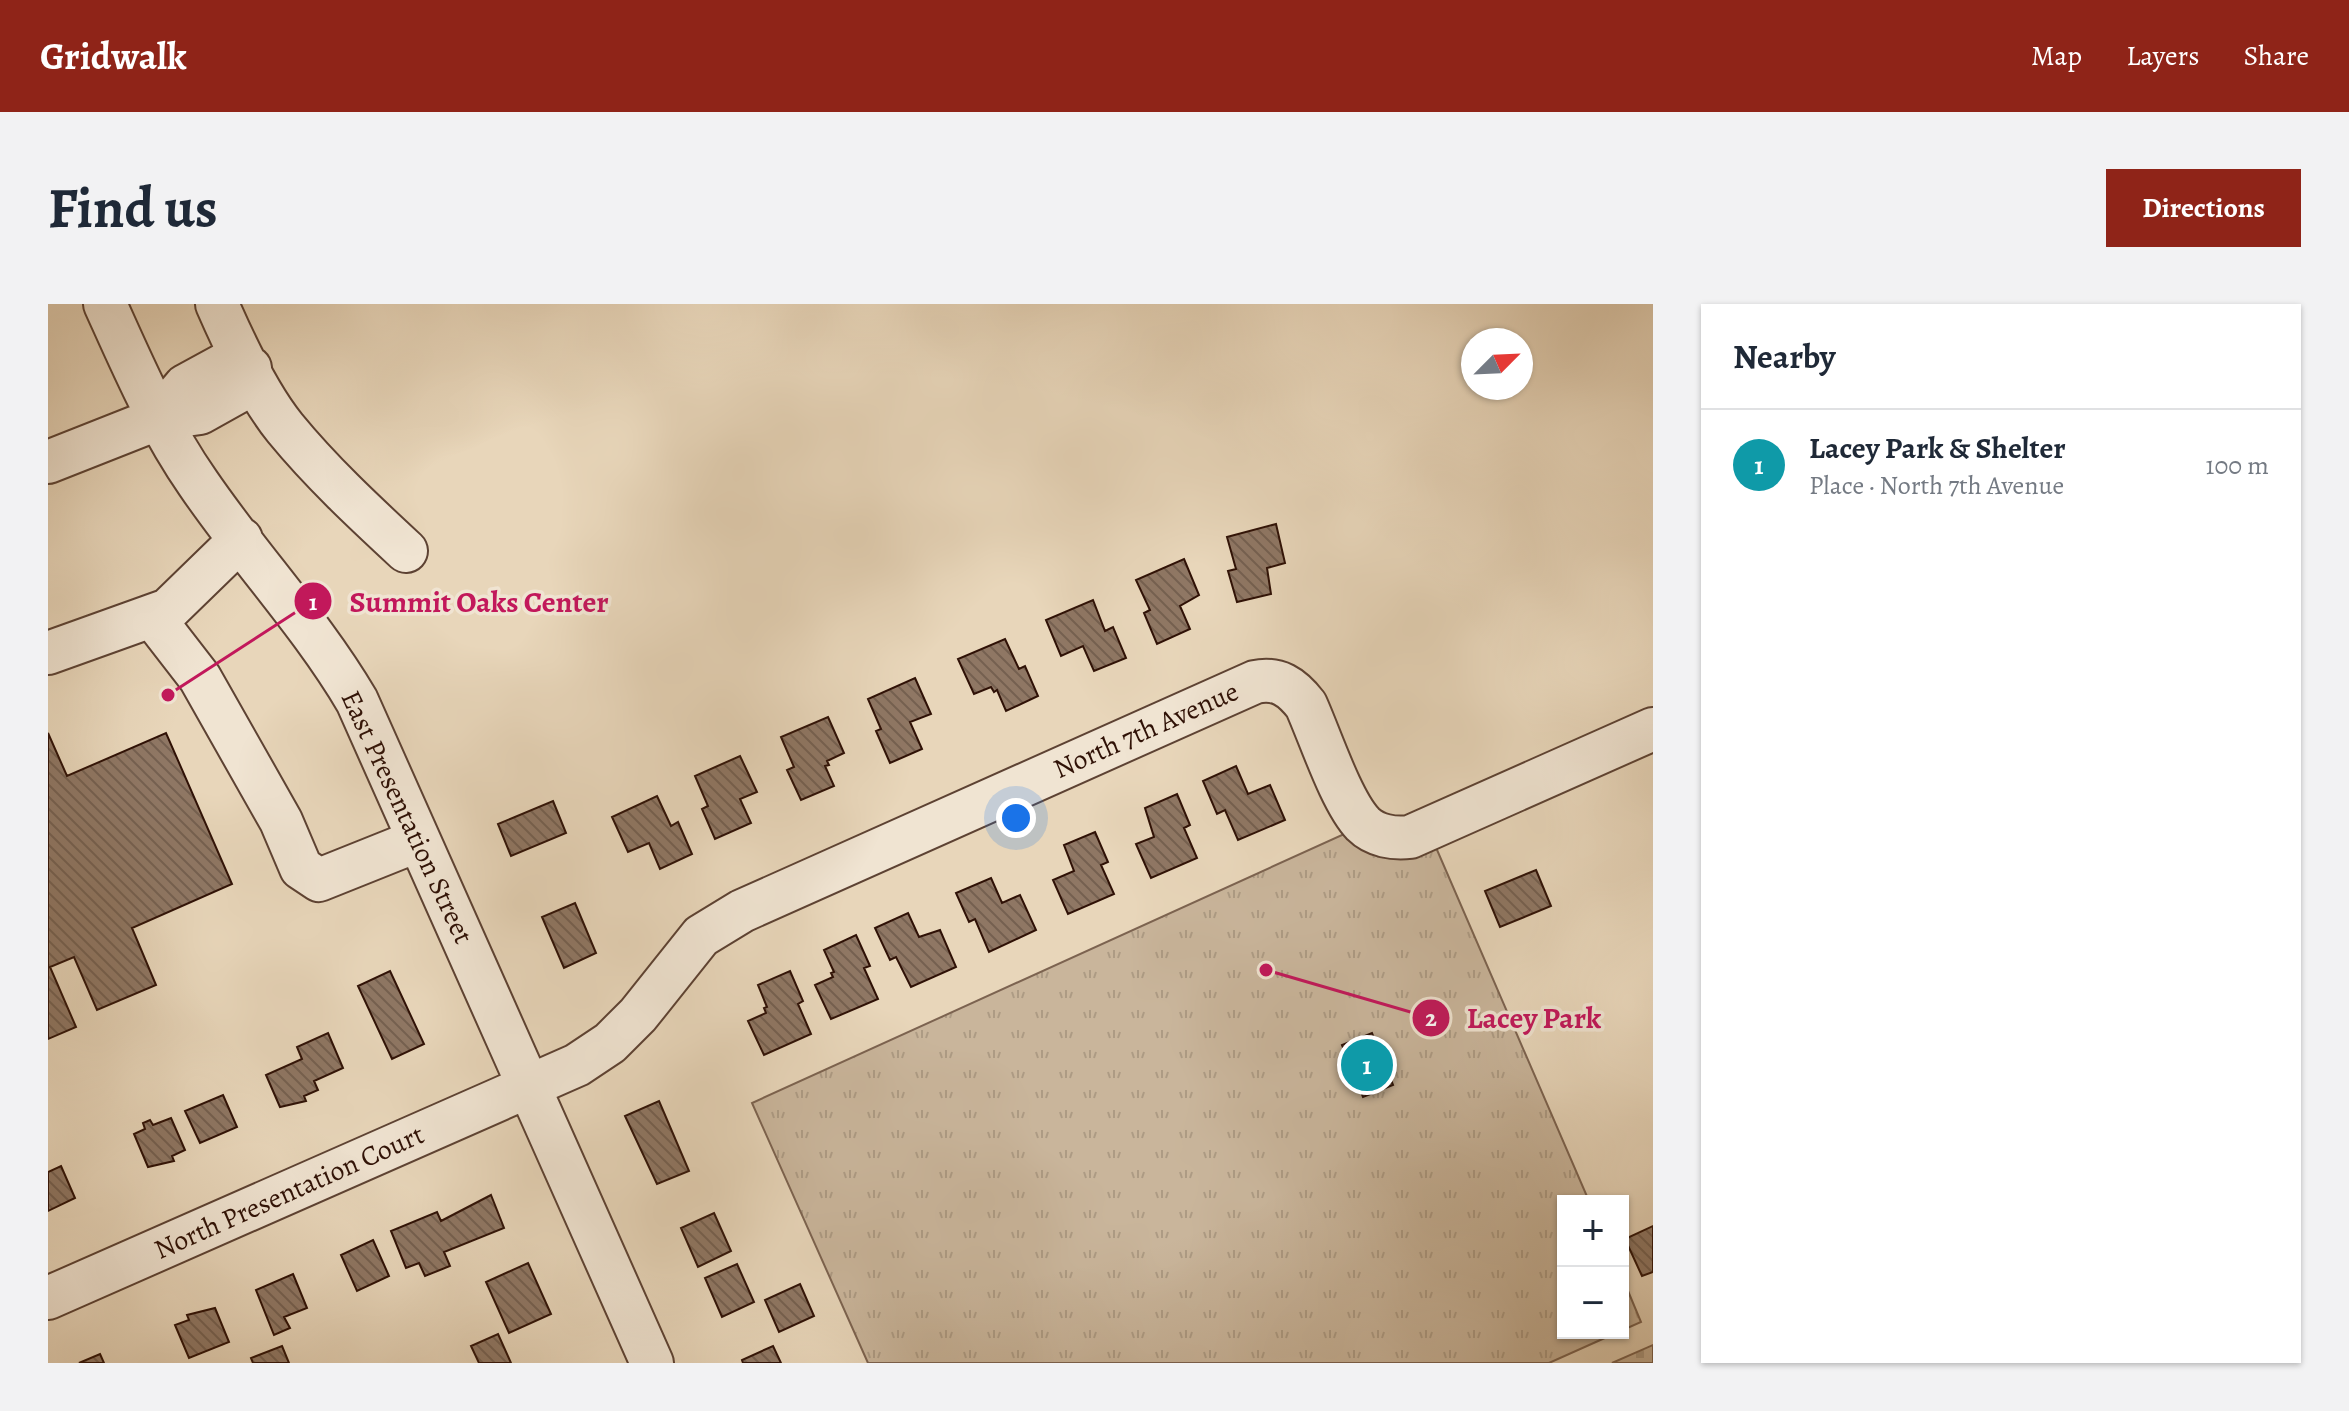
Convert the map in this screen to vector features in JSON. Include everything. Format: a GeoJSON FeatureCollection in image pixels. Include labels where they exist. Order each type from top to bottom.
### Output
{"type":"FeatureCollection","features":[{"type":"Feature","properties":{"kind":"street","name":"East Presentation Street"},"geometry":{"type":"LineString","coordinates":[[105,304],[157,419],[198,485],[333,661],[357,701],[652,1363]]}},
{"type":"Feature","properties":{"kind":"street"},"geometry":{"type":"LineString","coordinates":[[217,304],[283,426],[348,497],[406,551]]}},
{"type":"Feature","properties":{"kind":"street"},"geometry":{"type":"LineString","coordinates":[[48,462],[157,419],[200,413],[243,389],[250,368]]}},
{"type":"Feature","properties":{"kind":"street"},"geometry":{"type":"LineString","coordinates":[[48,653],[168,610],[241,539]]}},
{"type":"Feature","properties":{"kind":"street"},"geometry":{"type":"LineString","coordinates":[[152,616],[200,678],[281,821],[301,868],[319,880],[419,840]]}},
{"type":"Feature","properties":{"kind":"street","name":"North 7th Avenue"},"geometry":{"type":"LineString","coordinates":[[529,1087],[577,1065],[610,1043],[638,1015],[701,936],[742,911],[1255,682],[1269,679],[1296,692],[1306,705],[1351,806],[1364,825],[1395,838],[1410,837],[1653,729]]}},
{"type":"Feature","properties":{"kind":"street","name":"North Presentation Court"},"geometry":{"type":"LineString","coordinates":[[48,1298],[529,1087]]}},
{"type":"Feature","properties":{"kind":"green space"},"geometry":{"type":"Polygon","coordinates":[[[1364,825],[1428,829],[1586,1195],[1557,1195],[1557,1339],[1603,1339],[1549,1363],[868,1363],[752,1103],[1364,825]]]}},
{"type":"Feature","properties":{"kind":"green space"},"geometry":{"type":"Polygon","coordinates":[[[1629,1293],[1641,1322],[1629,1327],[1629,1293]]]}},
{"type":"Feature","properties":{"kind":"green space"},"geometry":{"type":"Polygon","coordinates":[[[1653,1345],[1653,1363],[1612,1363],[1653,1345]]]}},
{"type":"Feature","properties":{"kind":"building"},"geometry":{"type":"Polygon","coordinates":[[[1276,524],[1285,563],[1267,568],[1271,594],[1237,602],[1228,571],[1236,569],[1227,537],[1276,524]]]}},
{"type":"Feature","properties":{"kind":"building"},"geometry":{"type":"Polygon","coordinates":[[[1184,559],[1199,595],[1180,606],[1190,629],[1157,644],[1144,613],[1150,610],[1136,580],[1184,559]]]}},
{"type":"Feature","properties":{"kind":"building"},"geometry":{"type":"Polygon","coordinates":[[[1093,600],[1105,631],[1113,627],[1126,658],[1094,671],[1083,646],[1061,656],[1046,620],[1093,600]]]}},
{"type":"Feature","properties":{"kind":"building"},"geometry":{"type":"Polygon","coordinates":[[[1005,639],[1019,669],[1025,666],[1038,696],[1006,711],[997,690],[994,692],[991,687],[974,694],[958,659],[1005,639]]]}},
{"type":"Feature","properties":{"kind":"building"},"geometry":{"type":"Polygon","coordinates":[[[915,678],[931,714],[910,722],[922,749],[890,763],[876,731],[881,729],[868,699],[915,678]]]}},
{"type":"Feature","properties":{"kind":"building"},"geometry":{"type":"Polygon","coordinates":[[[828,717],[844,753],[827,761],[829,765],[825,766],[834,786],[801,800],[787,770],[794,767],[781,737],[828,717]]]}},
{"type":"Feature","properties":{"kind":"building"},"geometry":{"type":"Polygon","coordinates":[[[48,733],[67,776],[166,733],[232,884],[132,928],[156,985],[97,1010],[74,957],[50,967],[76,1027],[48,1039],[48,733]]]}},
{"type":"Feature","properties":{"kind":"building"},"geometry":{"type":"Polygon","coordinates":[[[740,756],[757,792],[740,799],[751,823],[715,839],[702,809],[708,806],[695,776],[740,756]]]}},
{"type":"Feature","properties":{"kind":"building"},"geometry":{"type":"Polygon","coordinates":[[[1236,766],[1248,794],[1270,785],[1285,820],[1238,840],[1225,810],[1217,814],[1203,781],[1236,766]]]}},
{"type":"Feature","properties":{"kind":"building"},"geometry":{"type":"Polygon","coordinates":[[[1177,794],[1190,825],[1184,828],[1197,858],[1151,878],[1136,844],[1154,837],[1145,808],[1177,794]]]}},
{"type":"Feature","properties":{"kind":"building"},"geometry":{"type":"Polygon","coordinates":[[[657,796],[671,826],[678,822],[692,854],[660,869],[649,843],[628,852],[612,817],[657,796]]]}},
{"type":"Feature","properties":{"kind":"building"},"geometry":{"type":"Polygon","coordinates":[[[553,801],[566,833],[511,856],[498,824],[553,801]]]}},
{"type":"Feature","properties":{"kind":"building"},"geometry":{"type":"Polygon","coordinates":[[[1095,832],[1108,862],[1101,865],[1114,894],[1068,914],[1053,880],[1074,871],[1064,845],[1095,832]]]}},
{"type":"Feature","properties":{"kind":"building"},"geometry":{"type":"Polygon","coordinates":[[[1536,870],[1551,906],[1500,927],[1485,891],[1536,870]]]}},
{"type":"Feature","properties":{"kind":"building"},"geometry":{"type":"Polygon","coordinates":[[[991,878],[1002,903],[1020,895],[1036,930],[989,952],[975,919],[969,922],[956,893],[991,878]]]}},
{"type":"Feature","properties":{"kind":"building"},"geometry":{"type":"Polygon","coordinates":[[[575,903],[596,953],[564,968],[542,917],[575,903]]]}},
{"type":"Feature","properties":{"kind":"building"},"geometry":{"type":"Polygon","coordinates":[[[908,913],[919,937],[940,930],[956,967],[911,987],[896,957],[890,960],[875,928],[908,913]]]}},
{"type":"Feature","properties":{"kind":"building"},"geometry":{"type":"Polygon","coordinates":[[[856,935],[870,966],[864,968],[878,999],[831,1019],[815,985],[833,977],[831,973],[834,972],[824,950],[856,935]]]}},
{"type":"Feature","properties":{"kind":"building"},"geometry":{"type":"Polygon","coordinates":[[[390,971],[424,1044],[392,1059],[358,986],[390,971]]]}},
{"type":"Feature","properties":{"kind":"building"},"geometry":{"type":"Polygon","coordinates":[[[790,971],[803,1001],[798,1004],[811,1034],[764,1055],[748,1021],[766,1013],[764,1008],[767,1007],[758,985],[790,971]]]}},
{"type":"Feature","properties":{"kind":"building"},"geometry":{"type":"Polygon","coordinates":[[[328,1033],[343,1068],[314,1081],[318,1090],[304,1096],[306,1101],[280,1107],[266,1075],[302,1059],[297,1047],[328,1033]]]}},
{"type":"Feature","properties":{"kind":"building"},"geometry":{"type":"Polygon","coordinates":[[[1372,1033],[1393,1085],[1363,1097],[1342,1045],[1372,1033]]]}},
{"type":"Feature","properties":{"kind":"building"},"geometry":{"type":"Polygon","coordinates":[[[223,1095],[237,1127],[200,1143],[185,1111],[223,1095]]]}},
{"type":"Feature","properties":{"kind":"building"},"geometry":{"type":"Polygon","coordinates":[[[659,1101],[689,1171],[657,1184],[625,1116],[659,1101]]]}},
{"type":"Feature","properties":{"kind":"building"},"geometry":{"type":"Polygon","coordinates":[[[171,1118],[185,1150],[172,1156],[174,1161],[148,1167],[134,1134],[145,1129],[143,1123],[150,1120],[153,1125],[171,1118]]]}},
{"type":"Feature","properties":{"kind":"building"},"geometry":{"type":"Polygon","coordinates":[[[61,1166],[75,1198],[48,1211],[48,1172],[61,1166]]]}},
{"type":"Feature","properties":{"kind":"building"},"geometry":{"type":"Polygon","coordinates":[[[491,1195],[504,1228],[444,1252],[450,1266],[425,1276],[419,1263],[406,1268],[391,1231],[437,1212],[441,1221],[491,1195]]]}},
{"type":"Feature","properties":{"kind":"building"},"geometry":{"type":"Polygon","coordinates":[[[714,1213],[731,1251],[698,1267],[681,1228],[714,1213]]]}},
{"type":"Feature","properties":{"kind":"building"},"geometry":{"type":"Polygon","coordinates":[[[1653,1226],[1653,1272],[1642,1276],[1629,1248],[1629,1237],[1653,1226]]]}},
{"type":"Feature","properties":{"kind":"building"},"geometry":{"type":"Polygon","coordinates":[[[373,1240],[389,1276],[357,1291],[341,1255],[373,1240]]]}},
{"type":"Feature","properties":{"kind":"building"},"geometry":{"type":"Polygon","coordinates":[[[528,1263],[551,1314],[509,1333],[486,1282],[528,1263]]]}},
{"type":"Feature","properties":{"kind":"building"},"geometry":{"type":"Polygon","coordinates":[[[737,1264],[754,1302],[722,1317],[705,1278],[737,1264]]]}},
{"type":"Feature","properties":{"kind":"building"},"geometry":{"type":"Polygon","coordinates":[[[293,1274],[307,1308],[284,1317],[290,1328],[274,1335],[256,1290],[293,1274]]]}},
{"type":"Feature","properties":{"kind":"building"},"geometry":{"type":"Polygon","coordinates":[[[800,1284],[814,1316],[779,1332],[765,1300],[800,1284]]]}},
{"type":"Feature","properties":{"kind":"building"},"geometry":{"type":"Polygon","coordinates":[[[215,1308],[229,1342],[189,1358],[175,1325],[189,1320],[187,1315],[215,1308]]]}},
{"type":"Feature","properties":{"kind":"building"},"geometry":{"type":"Polygon","coordinates":[[[498,1334],[511,1363],[479,1363],[471,1346],[498,1334]]]}},
{"type":"Feature","properties":{"kind":"building"},"geometry":{"type":"Polygon","coordinates":[[[282,1346],[289,1363],[253,1363],[251,1358],[282,1346]]]}},
{"type":"Feature","properties":{"kind":"building"},"geometry":{"type":"Polygon","coordinates":[[[773,1346],[781,1363],[743,1363],[742,1360],[773,1346]]]}},
{"type":"Feature","properties":{"kind":"building"},"geometry":{"type":"Polygon","coordinates":[[[100,1354],[104,1363],[79,1363],[100,1354]]]}},
{"type":"Feature","properties":{"kind":"place","name":"Summit Oaks Center"},"geometry":{"type":"Point","coordinates":[168,695]}},
{"type":"Feature","properties":{"kind":"place","name":"Lacey Park"},"geometry":{"type":"Point","coordinates":[1266,970]}},
{"type":"Feature","properties":{"kind":"place","name":"Lacey Park & Shelter"},"geometry":{"type":"Point","coordinates":[1367,1065]}}]}
